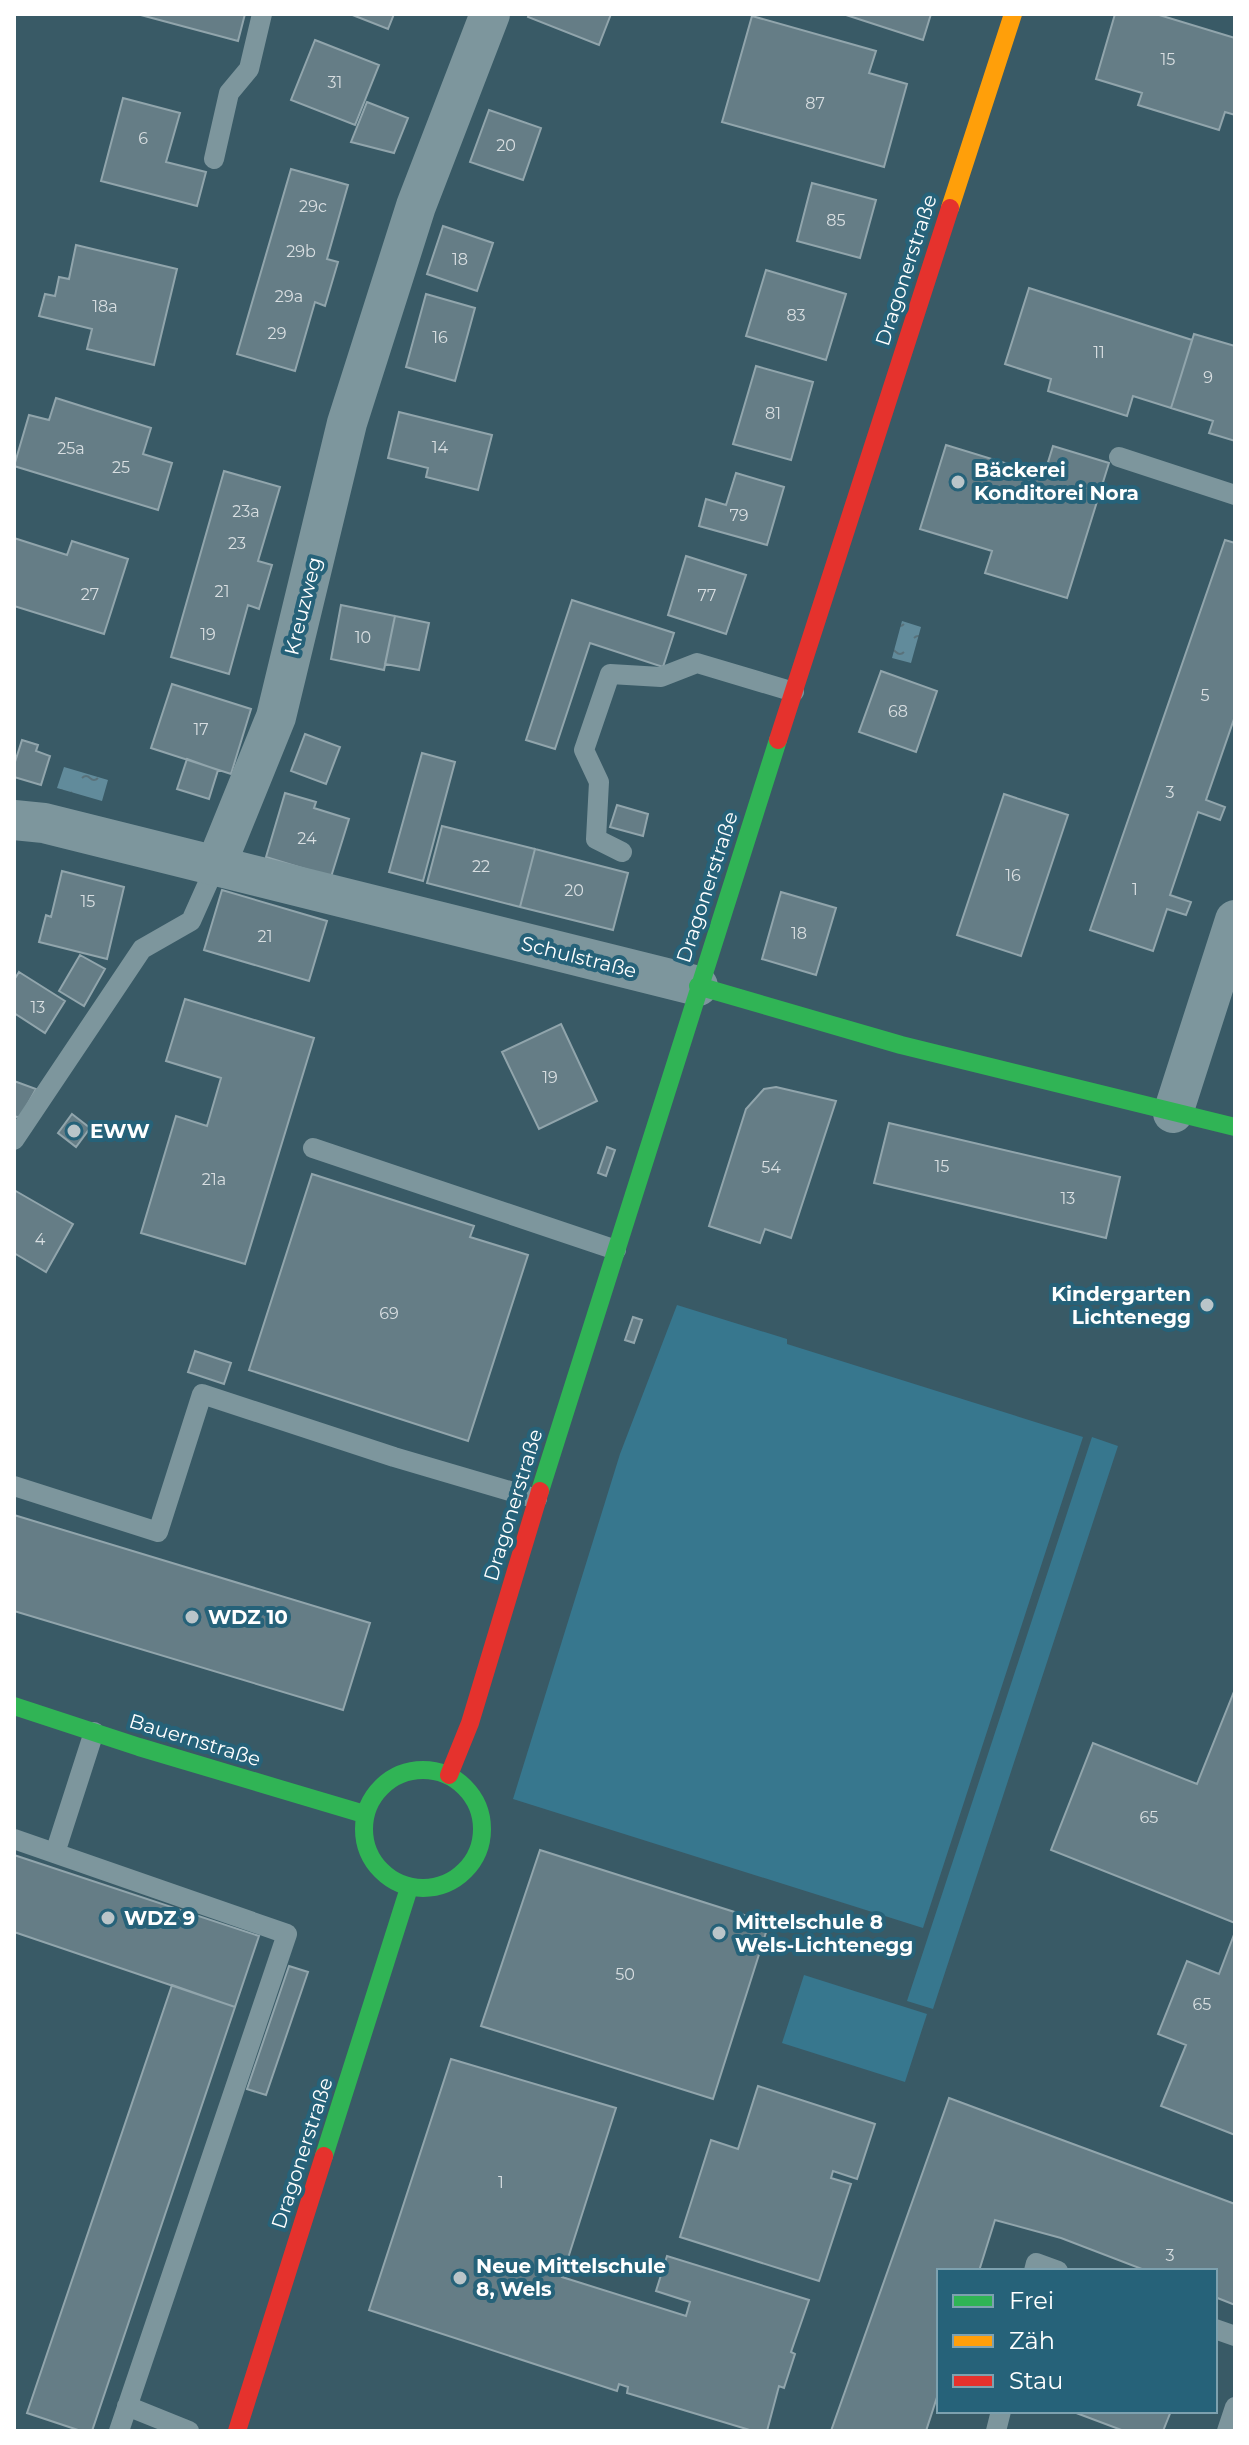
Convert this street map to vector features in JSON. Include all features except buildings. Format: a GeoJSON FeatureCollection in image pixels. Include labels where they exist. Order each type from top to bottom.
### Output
{"type":"FeatureCollection","features":[{"type":"Feature","properties":{"kind":"main road","name":"Dragonerstraße"},"geometry":{"type":"LineString","coordinates":[[449,1775],[470,1723],[698,986],[1013,14]]}},
{"type":"Feature","properties":{"kind":"main road","name":"Schulstraße"},"geometry":{"type":"LineString","coordinates":[[698,986],[901,1045],[1235,1127]]}},
{"type":"Feature","properties":{"kind":"main road","name":"Bauernstraße"},"geometry":{"type":"LineString","coordinates":[[14,1706],[364,1814]]}},
{"type":"Feature","properties":{"kind":"main road"},"geometry":{"type":"LineString","coordinates":[[417,1769],[449,1775],[474,1796],[483,1830],[470,1866],[439,1887],[409,1888],[381,1872],[364,1842],[364,1814],[386,1780],[417,1769]]}},
{"type":"Feature","properties":{"kind":"main road","name":"Dragonerstraße"},"geometry":{"type":"LineString","coordinates":[[237,2431],[409,1888]]}},
{"type":"Feature","properties":{"kind":"street","name":"Kreuzweg"},"geometry":{"type":"LineString","coordinates":[[216,865],[276,717],[347,423],[416,206],[490,14]]}},
{"type":"Feature","properties":{"kind":"street","name":"Schulstraße"},"geometry":{"type":"LineString","coordinates":[[14,820],[44,823],[698,986]]}},
{"type":"Feature","properties":{"kind":"street"},"geometry":{"type":"LineString","coordinates":[[1173,1113],[1235,920]]}},
{"type":"Feature","properties":{"kind":"lane"},"geometry":{"type":"LineString","coordinates":[[214,159],[229,93],[249,69],[262,14]]}},
{"type":"Feature","properties":{"kind":"lane"},"geometry":{"type":"LineString","coordinates":[[1119,457],[1235,495]]}},
{"type":"Feature","properties":{"kind":"lane"},"geometry":{"type":"LineString","coordinates":[[622,852],[596,839],[599,782],[584,750],[610,674],[661,677],[697,663],[794,692]]}},
{"type":"Feature","properties":{"kind":"lane","name":"Kreuzweg"},"geometry":{"type":"LineString","coordinates":[[14,1140],[142,949],[191,921],[216,865]]}},
{"type":"Feature","properties":{"kind":"lane"},"geometry":{"type":"LineString","coordinates":[[313,1148],[616,1250]]}},
{"type":"Feature","properties":{"kind":"lane"},"geometry":{"type":"LineString","coordinates":[[14,1486],[158,1532],[202,1394],[394,1457],[537,1499]]}},
{"type":"Feature","properties":{"kind":"lane"},"geometry":{"type":"LineString","coordinates":[[55,1853],[94,1732]]}},
{"type":"Feature","properties":{"kind":"lane"},"geometry":{"type":"LineString","coordinates":[[14,1839],[287,1934],[119,2431]]}},
{"type":"Feature","properties":{"kind":"lane"},"geometry":{"type":"LineString","coordinates":[[1034,2269],[1036,2263],[1052,2269]]}},
{"type":"Feature","properties":{"kind":"lane"},"geometry":{"type":"LineString","coordinates":[[127,2406],[189,2431]]}},
{"type":"Feature","properties":{"kind":"lane"},"geometry":{"type":"LineString","coordinates":[[1227,2431],[1235,2407]]}},
{"type":"Feature","properties":{"kind":"shaded area"},"geometry":{"type":"Polygon","coordinates":[[[677,1305],[787,1339],[787,1344],[1083,1437],[923,1928],[513,1799],[620,1454],[677,1305]]]}},
{"type":"Feature","properties":{"kind":"shaded area"},"geometry":{"type":"Polygon","coordinates":[[[1092,1437],[1118,1446],[933,2009],[907,2001],[1092,1437]]]}},
{"type":"Feature","properties":{"kind":"shaded area"},"geometry":{"type":"Polygon","coordinates":[[[804,1975],[927,2014],[905,2082],[782,2043],[804,1975]]]}},
{"type":"Feature","properties":{"kind":"water"},"geometry":{"type":"Polygon","coordinates":[[[902,621],[921,627],[911,663],[892,658],[902,621]]]}},
{"type":"Feature","properties":{"kind":"water"},"geometry":{"type":"Polygon","coordinates":[[[64,767],[108,780],[102,801],[57,788],[64,767]]]}},
{"type":"Feature","properties":{"kind":"traffic: fast"},"geometry":{"type":"LineString","coordinates":[[540,1491],[778,740]]}},
{"type":"Feature","properties":{"kind":"traffic: fast"},"geometry":{"type":"LineString","coordinates":[[698,986],[901,1045],[1235,1127]]}},
{"type":"Feature","properties":{"kind":"traffic: fast"},"geometry":{"type":"LineString","coordinates":[[14,1706],[364,1814]]}},
{"type":"Feature","properties":{"kind":"traffic: fast"},"geometry":{"type":"LineString","coordinates":[[423,1770],[445,1775],[465,1787],[477,1807],[482,1829],[477,1851],[465,1871],[445,1883],[423,1888],[401,1883],[381,1871],[369,1851],[364,1829],[369,1807],[381,1787],[401,1775],[423,1770]]}},
{"type":"Feature","properties":{"kind":"traffic: fast"},"geometry":{"type":"LineString","coordinates":[[324,2156],[409,1888]]}},
{"type":"Feature","properties":{"kind":"traffic: slow"},"geometry":{"type":"LineString","coordinates":[[950,208],[1013,14]]}},
{"type":"Feature","properties":{"kind":"traffic: jam"},"geometry":{"type":"LineString","coordinates":[[778,740],[950,208]]}},
{"type":"Feature","properties":{"kind":"traffic: jam"},"geometry":{"type":"LineString","coordinates":[[449,1775],[470,1723],[540,1491]]}},
{"type":"Feature","properties":{"kind":"traffic: jam"},"geometry":{"type":"LineString","coordinates":[[237,2431],[324,2156]]}},
{"type":"Feature","properties":{"kind":"place","name":"Bäckerei Konditorei Nora"},"geometry":{"type":"Point","coordinates":[958,482]}},
{"type":"Feature","properties":{"kind":"place","name":"EWW"},"geometry":{"type":"Point","coordinates":[74,1131]}},
{"type":"Feature","properties":{"kind":"place","name":"Kindergarten Lichtenegg"},"geometry":{"type":"Point","coordinates":[1207,1305]}},
{"type":"Feature","properties":{"kind":"place","name":"WDZ 10"},"geometry":{"type":"Point","coordinates":[192,1617]}},
{"type":"Feature","properties":{"kind":"place","name":"WDZ 9"},"geometry":{"type":"Point","coordinates":[108,1918]}},
{"type":"Feature","properties":{"kind":"place","name":"Mittelschule 8 Wels-Lichtenegg"},"geometry":{"type":"Point","coordinates":[719,1933]}},
{"type":"Feature","properties":{"kind":"place","name":"Neue Mittelschule 8, Wels"},"geometry":{"type":"Point","coordinates":[460,2278]}}]}
